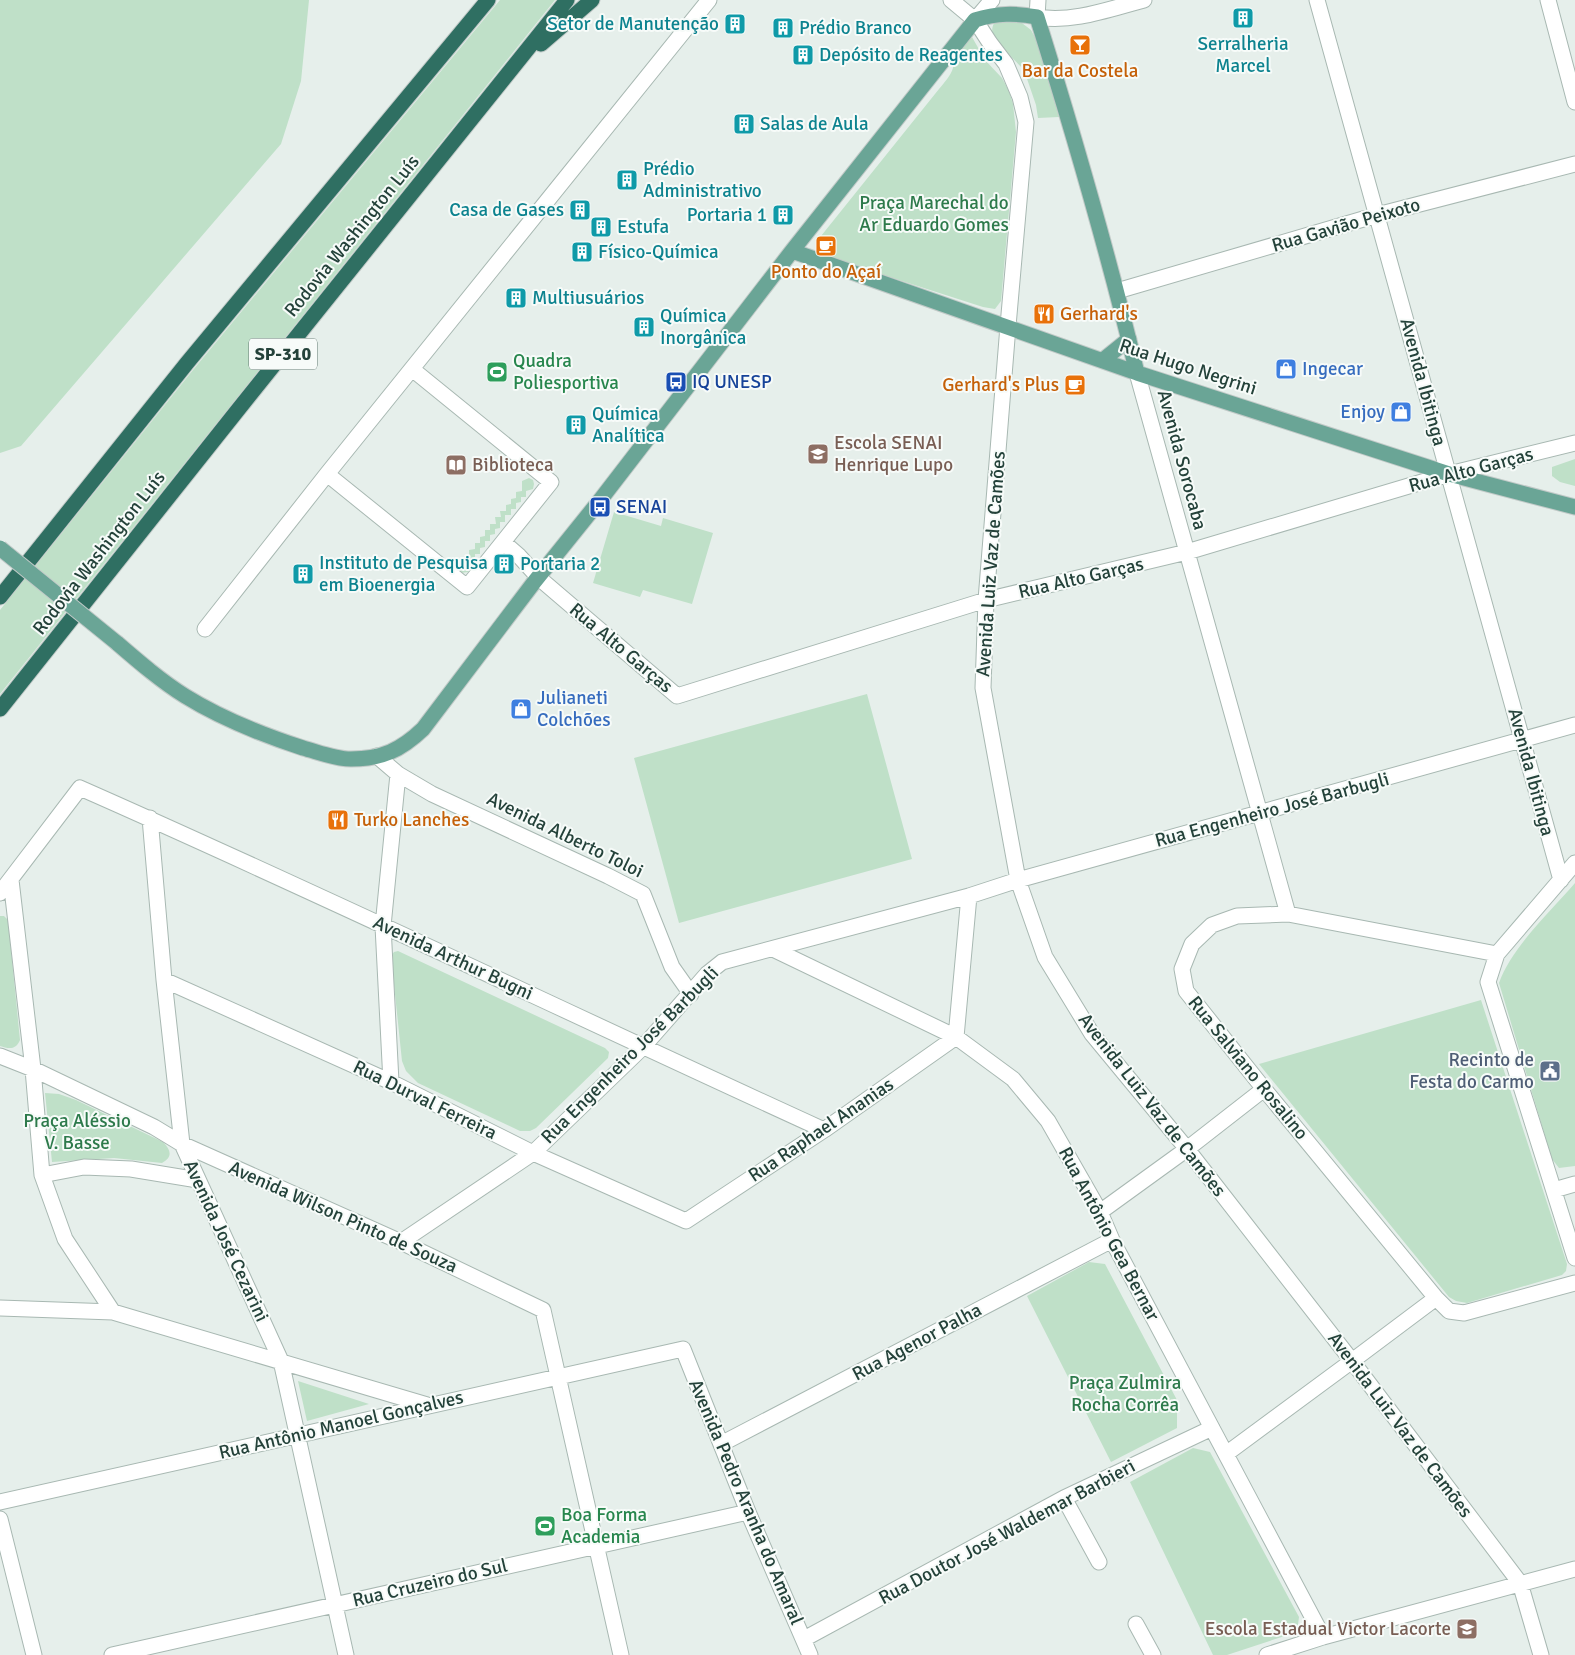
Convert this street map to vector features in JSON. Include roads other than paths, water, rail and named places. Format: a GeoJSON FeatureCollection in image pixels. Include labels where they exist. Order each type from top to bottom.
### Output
{"type":"FeatureCollection","features":[{"type":"Feature","properties":{"kind":"highway"},"geometry":{"type":"LineString","coordinates":[[0,597],[187,363],[488,0]]}},
{"type":"Feature","properties":{"kind":"highway","name":"Rodovia Washington Luís"},"geometry":{"type":"LineString","coordinates":[[0,709],[567,0]]}},
{"type":"Feature","properties":{"kind":"highway"},"geometry":{"type":"LineString","coordinates":[[437,162],[531,53],[592,0]]}},
{"type":"Feature","properties":{"kind":"main road"},"geometry":{"type":"LineString","coordinates":[[0,548],[152,673],[185,696],[222,716],[254,730],[327,755],[350,759],[377,756],[391,752],[408,743],[423,730],[792,252],[976,20],[1006,14],[1022,14],[1037,17]]}},
{"type":"Feature","properties":{"kind":"main road","name":"Avenida Sorocaba"},"geometry":{"type":"LineString","coordinates":[[1037,17],[1069,119],[1117,291],[1137,373]]}},
{"type":"Feature","properties":{"kind":"main road","name":"Rua Hugo Negrini"},"geometry":{"type":"LineString","coordinates":[[792,252],[1008,326],[1137,373],[1449,474],[1575,507]]}},
{"type":"Feature","properties":{"kind":"main road"},"geometry":{"type":"LineString","coordinates":[[1103,360],[1129,339]]}},
{"type":"Feature","properties":{"kind":"street"},"geometry":{"type":"LineString","coordinates":[[205,629],[327,474],[709,0]]}},
{"type":"Feature","properties":{"kind":"street"},"geometry":{"type":"LineString","coordinates":[[951,0],[976,20],[992,0]]}},
{"type":"Feature","properties":{"kind":"street"},"geometry":{"type":"LineString","coordinates":[[1038,0],[1037,17],[1054,20],[1082,17],[1144,0]]}},
{"type":"Feature","properties":{"kind":"street","name":"Avenida Ibitinga"},"geometry":{"type":"LineString","coordinates":[[1317,0],[1561,880]]}},
{"type":"Feature","properties":{"kind":"street"},"geometry":{"type":"LineString","coordinates":[[1548,0],[1575,102]]}},
{"type":"Feature","properties":{"kind":"street","name":"Avenida Luiz Vaz de Camões"},"geometry":{"type":"LineString","coordinates":[[976,20],[1006,64],[1014,80],[1026,122],[986,600],[983,688],[1018,880],[1045,957],[1092,1034],[1187,1149],[1520,1583]]}},
{"type":"Feature","properties":{"kind":"street","name":"Rua Gavião Peixoto"},"geometry":{"type":"LineString","coordinates":[[1117,291],[1378,215],[1575,164]]}},
{"type":"Feature","properties":{"kind":"street"},"geometry":{"type":"LineString","coordinates":[[327,474],[467,587],[551,482],[412,369]]}},
{"type":"Feature","properties":{"kind":"street","name":"Avenida Sorocaba"},"geometry":{"type":"LineString","coordinates":[[1137,373],[1288,914]]}},
{"type":"Feature","properties":{"kind":"street","name":"Rua Alto Garças"},"geometry":{"type":"LineString","coordinates":[[539,578],[677,696],[986,600],[1187,552],[1449,474],[1575,443]]}},
{"type":"Feature","properties":{"kind":"street"},"geometry":{"type":"LineString","coordinates":[[502,542],[519,556],[539,578]]}},
{"type":"Feature","properties":{"kind":"street","name":"Rua Engenheiro José Barbugli"},"geometry":{"type":"LineString","coordinates":[[401,1242],[533,1153],[643,1047],[707,974],[722,962],[969,896],[1018,880],[1575,725]]}},
{"type":"Feature","properties":{"kind":"street","name":"Avenida Alberto Toloi"},"geometry":{"type":"LineString","coordinates":[[377,756],[398,774],[432,794],[643,894],[672,966],[691,994]]}},
{"type":"Feature","properties":{"kind":"street"},"geometry":{"type":"LineString","coordinates":[[391,1082],[383,926],[398,774]]}},
{"type":"Feature","properties":{"kind":"street","name":"Avenida Arthur Bugni"},"geometry":{"type":"LineString","coordinates":[[11,880],[80,788],[150,818],[824,1130]]}},
{"type":"Feature","properties":{"kind":"street","name":"Avenida José Cezarini"},"geometry":{"type":"LineString","coordinates":[[150,818],[164,980],[182,1144],[281,1361],[346,1655]]}},
{"type":"Feature","properties":{"kind":"street"},"geometry":{"type":"LineString","coordinates":[[1575,863],[1497,954],[1488,982],[1575,1258]]}},
{"type":"Feature","properties":{"kind":"street"},"geometry":{"type":"LineString","coordinates":[[0,893],[11,880]]}},
{"type":"Feature","properties":{"kind":"street"},"geometry":{"type":"LineString","coordinates":[[11,880],[33,1069],[42,1175],[65,1239],[113,1312]]}},
{"type":"Feature","properties":{"kind":"street"},"geometry":{"type":"LineString","coordinates":[[956,1037],[969,896]]}},
{"type":"Feature","properties":{"kind":"street","name":"Rua Salviano Rosalino"},"geometry":{"type":"LineString","coordinates":[[1497,954],[1288,914],[1237,916],[1212,925],[1192,944],[1182,969],[1186,991],[1264,1090],[1436,1298],[1450,1311],[1464,1313],[1575,1283]]}},
{"type":"Feature","properties":{"kind":"street","name":"Rua Antônio Gea Bernar"},"geometry":{"type":"LineString","coordinates":[[773,949],[956,1037],[1013,1079],[1048,1121],[1100,1212],[1112,1240],[1323,1638]]}},
{"type":"Feature","properties":{"kind":"street","name":"Rua Durval Ferreira"},"geometry":{"type":"LineString","coordinates":[[164,980],[391,1082],[533,1153],[686,1222]]}},
{"type":"Feature","properties":{"kind":"street","name":"Rua Raphael Ananias"},"geometry":{"type":"LineString","coordinates":[[686,1222],[824,1130],[956,1037]]}},
{"type":"Feature","properties":{"kind":"street","name":"Avenida Wilson Pinto de Souza"},"geometry":{"type":"LineString","coordinates":[[0,1056],[33,1069],[154,1127],[182,1144],[401,1242],[543,1310],[558,1376]]}},
{"type":"Feature","properties":{"kind":"street"},"geometry":{"type":"LineString","coordinates":[[1100,1212],[1264,1090]]}},
{"type":"Feature","properties":{"kind":"street"},"geometry":{"type":"LineString","coordinates":[[42,1175],[84,1167],[131,1169],[198,1180]]}},
{"type":"Feature","properties":{"kind":"street"},"geometry":{"type":"LineString","coordinates":[[1554,1190],[1575,1184]]}},
{"type":"Feature","properties":{"kind":"street","name":"Rua Agenor Palha"},"geometry":{"type":"LineString","coordinates":[[721,1444],[1112,1240]]}},
{"type":"Feature","properties":{"kind":"street"},"geometry":{"type":"LineString","coordinates":[[1226,1454],[1436,1298]]}},
{"type":"Feature","properties":{"kind":"street"},"geometry":{"type":"LineString","coordinates":[[0,1308],[113,1312],[428,1406]]}},
{"type":"Feature","properties":{"kind":"street","name":"Avenida Pedro Aranha do Amaral"},"geometry":{"type":"LineString","coordinates":[[683,1348],[748,1512],[810,1655]]}},
{"type":"Feature","properties":{"kind":"street","name":"Rua Antônio Manoel Gonçalves"},"geometry":{"type":"LineString","coordinates":[[0,1502],[683,1348]]}},
{"type":"Feature","properties":{"kind":"street"},"geometry":{"type":"LineString","coordinates":[[558,1376],[622,1655]]}},
{"type":"Feature","properties":{"kind":"street","name":"Rua Doutor José Waldemar Barbieri"},"geometry":{"type":"LineString","coordinates":[[804,1639],[1064,1498],[1212,1428]]}},
{"type":"Feature","properties":{"kind":"street"},"geometry":{"type":"LineString","coordinates":[[1064,1498],[1099,1562]]}},
{"type":"Feature","properties":{"kind":"street","name":"Rua Cruzeiro do Sul"},"geometry":{"type":"LineString","coordinates":[[112,1655],[748,1512]]}},
{"type":"Feature","properties":{"kind":"street"},"geometry":{"type":"LineString","coordinates":[[0,1519],[34,1655]]}},
{"type":"Feature","properties":{"kind":"street"},"geometry":{"type":"LineString","coordinates":[[1268,1655],[1323,1638],[1575,1569]]}},
{"type":"Feature","properties":{"kind":"street"},"geometry":{"type":"LineString","coordinates":[[1520,1583],[1540,1655]]}},
{"type":"Feature","properties":{"kind":"street"},"geometry":{"type":"LineString","coordinates":[[1136,1624],[1153,1655]]}},
{"type":"Feature","properties":{"kind":"place","name":"Serralheria Marcel"},"geometry":{"type":"Point","coordinates":[1243,18]}},
{"type":"Feature","properties":{"kind":"place","name":"Setor de Manutenção"},"geometry":{"type":"Point","coordinates":[735,24]}},
{"type":"Feature","properties":{"kind":"place","name":"Prédio Branco"},"geometry":{"type":"Point","coordinates":[783,28]}},
{"type":"Feature","properties":{"kind":"place","name":"Bar da Costela"},"geometry":{"type":"Point","coordinates":[1080,45]}},
{"type":"Feature","properties":{"kind":"place","name":"Depósito de Reagentes"},"geometry":{"type":"Point","coordinates":[803,55]}},
{"type":"Feature","properties":{"kind":"place","name":"Salas de Aula"},"geometry":{"type":"Point","coordinates":[744,124]}},
{"type":"Feature","properties":{"kind":"place","name":"Prédio Administrativo"},"geometry":{"type":"Point","coordinates":[627,180]}},
{"type":"Feature","properties":{"kind":"place","name":"Casa de Gases"},"geometry":{"type":"Point","coordinates":[580,210]}},
{"type":"Feature","properties":{"kind":"place","name":"Portaria 1"},"geometry":{"type":"Point","coordinates":[783,215]}},
{"type":"Feature","properties":{"kind":"place","name":"Estufa"},"geometry":{"type":"Point","coordinates":[601,227]}},
{"type":"Feature","properties":{"kind":"place","name":"Ponto do Açaí"},"geometry":{"type":"Point","coordinates":[826,246]}},
{"type":"Feature","properties":{"kind":"place","name":"Físico-Química"},"geometry":{"type":"Point","coordinates":[582,252]}},
{"type":"Feature","properties":{"kind":"place","name":"Multiusuários"},"geometry":{"type":"Point","coordinates":[516,298]}},
{"type":"Feature","properties":{"kind":"place","name":"Gerhard's"},"geometry":{"type":"Point","coordinates":[1044,314]}},
{"type":"Feature","properties":{"kind":"place","name":"Química Inorgânica"},"geometry":{"type":"Point","coordinates":[644,327]}},
{"type":"Feature","properties":{"kind":"place","name":"Ingecar"},"geometry":{"type":"Point","coordinates":[1286,369]}},
{"type":"Feature","properties":{"kind":"place","name":"Quadra Poliesportiva"},"geometry":{"type":"Point","coordinates":[497,372]}},
{"type":"Feature","properties":{"kind":"place","name":"IQ UNESP"},"geometry":{"type":"Point","coordinates":[676,382]}},
{"type":"Feature","properties":{"kind":"place","name":"Gerhard's Plus"},"geometry":{"type":"Point","coordinates":[1075,385]}},
{"type":"Feature","properties":{"kind":"place","name":"Enjoy"},"geometry":{"type":"Point","coordinates":[1401,412]}},
{"type":"Feature","properties":{"kind":"place","name":"Química Analítica"},"geometry":{"type":"Point","coordinates":[576,425]}},
{"type":"Feature","properties":{"kind":"place","name":"Escola SENAI Henrique Lupo"},"geometry":{"type":"Point","coordinates":[818,454]}},
{"type":"Feature","properties":{"kind":"place","name":"Biblioteca"},"geometry":{"type":"Point","coordinates":[456,465]}},
{"type":"Feature","properties":{"kind":"place","name":"SENAI"},"geometry":{"type":"Point","coordinates":[600,507]}},
{"type":"Feature","properties":{"kind":"place","name":"Portaria 2"},"geometry":{"type":"Point","coordinates":[504,564]}},
{"type":"Feature","properties":{"kind":"place","name":"Instituto de Pesquisa em Bioenergia"},"geometry":{"type":"Point","coordinates":[303,574]}},
{"type":"Feature","properties":{"kind":"place","name":"Julianeti Colchões"},"geometry":{"type":"Point","coordinates":[521,709]}},
{"type":"Feature","properties":{"kind":"place","name":"Turko Lanches"},"geometry":{"type":"Point","coordinates":[338,820]}},
{"type":"Feature","properties":{"kind":"place","name":"Recinto de Festa do Carmo"},"geometry":{"type":"Point","coordinates":[1550,1071]}},
{"type":"Feature","properties":{"kind":"place","name":"Boa Forma Academia"},"geometry":{"type":"Point","coordinates":[545,1526]}},
{"type":"Feature","properties":{"kind":"place","name":"Escola Estadual Victor Lacorte"},"geometry":{"type":"Point","coordinates":[1467,1629]}},
{"type":"Feature","properties":{"kind":"park label","name":"Praça Marechal do Ar Eduardo Gomes"},"geometry":{"type":"Point","coordinates":[934,214]}},
{"type":"Feature","properties":{"kind":"park label","name":"Praça Aléssio V. Basse"},"geometry":{"type":"Point","coordinates":[77,1132]}},
{"type":"Feature","properties":{"kind":"park label","name":"Praça Zulmira Rocha Corrêa"},"geometry":{"type":"Point","coordinates":[1125,1394]}}]}
